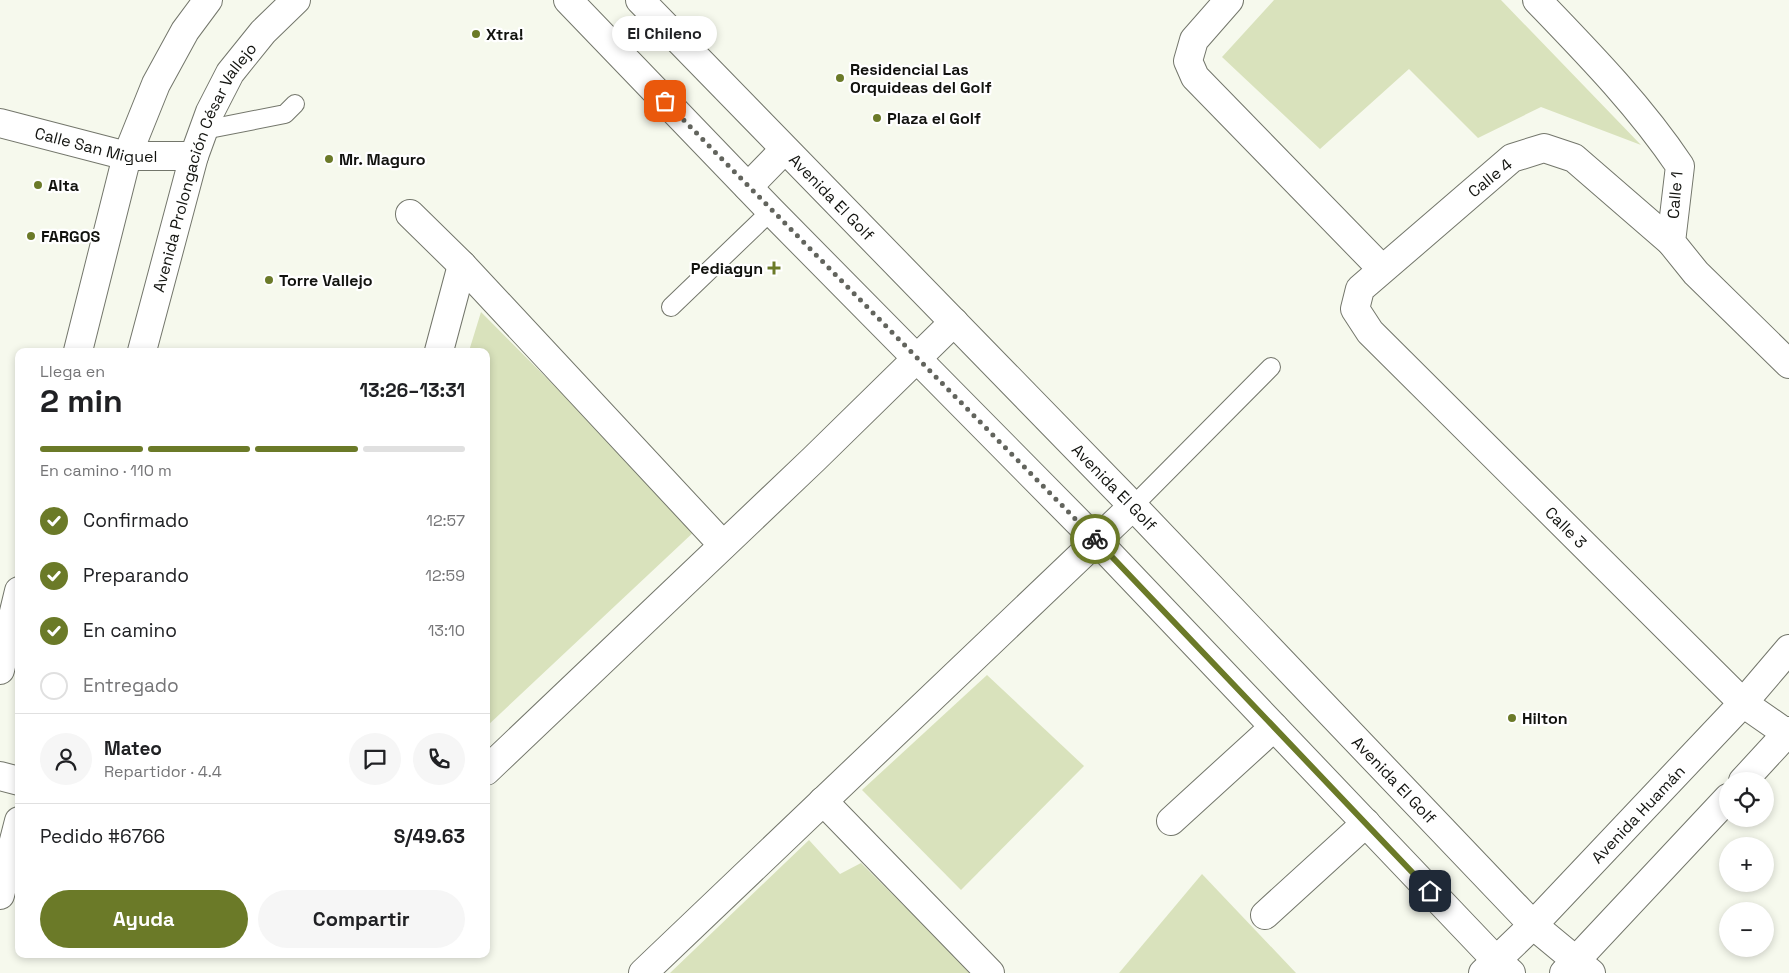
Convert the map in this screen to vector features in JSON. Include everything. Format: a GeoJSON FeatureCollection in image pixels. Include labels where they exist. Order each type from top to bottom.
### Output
{"type":"FeatureCollection","features":[{"type":"Feature","properties":{"kind":"street"},"geometry":{"type":"LineString","coordinates":[[79,348],[127,156],[156,84],[185,31],[208,0]]}},
{"type":"Feature","properties":{"kind":"street","name":"Avenida Prolongación César Vallejo"},"geometry":{"type":"LineString","coordinates":[[143,348],[194,156],[204,130],[230,72],[263,32],[296,0]]}},
{"type":"Feature","properties":{"kind":"street"},"geometry":{"type":"LineString","coordinates":[[568,0],[771,211],[1097,541],[1366,823],[1496,968]]}},
{"type":"Feature","properties":{"kind":"street","name":"Avenida El Golf"},"geometry":{"type":"LineString","coordinates":[[640,0],[1132,506],[1577,969]]}},
{"type":"Feature","properties":{"kind":"street"},"geometry":{"type":"LineString","coordinates":[[1229,0],[1194,40],[1188,61],[1195,77],[1382,269]]}},
{"type":"Feature","properties":{"kind":"street","name":"Calle 1"},"geometry":{"type":"LineString","coordinates":[[1537,0],[1616,84],[1656,131],[1680,166],[1671,242],[1696,273],[1789,364]]}},
{"type":"Feature","properties":{"kind":"street","name":"Calle San Miguel"},"geometry":{"type":"LineString","coordinates":[[0,123],[127,156],[194,156]]}},
{"type":"Feature","properties":{"kind":"street","name":"Calle 4"},"geometry":{"type":"LineString","coordinates":[[1355,309],[1360,289],[1512,158],[1544,148],[1574,158],[1671,242]]}},
{"type":"Feature","properties":{"kind":"street"},"geometry":{"type":"LineString","coordinates":[[748,187],[784,150]]}},
{"type":"Feature","properties":{"kind":"street"},"geometry":{"type":"LineString","coordinates":[[410,214],[462,265],[723,545]]}},
{"type":"Feature","properties":{"kind":"street"},"geometry":{"type":"LineString","coordinates":[[440,348],[462,265]]}},
{"type":"Feature","properties":{"kind":"street","name":"Calle 3"},"geometry":{"type":"LineString","coordinates":[[1355,309],[1370,332],[1743,703],[1788,733]]}},
{"type":"Feature","properties":{"kind":"street"},"geometry":{"type":"LineString","coordinates":[[490,767],[918,359],[954,322]]}},
{"type":"Feature","properties":{"kind":"street"},"geometry":{"type":"LineString","coordinates":[[643,973],[1132,506]]}},
{"type":"Feature","properties":{"kind":"street"},"geometry":{"type":"LineString","coordinates":[[0,670],[15,608]]}},
{"type":"Feature","properties":{"kind":"street","name":"Avenida Huamán"},"geometry":{"type":"LineString","coordinates":[[1496,968],[1533,924],[1743,703],[1789,649]]}},
{"type":"Feature","properties":{"kind":"street"},"geometry":{"type":"LineString","coordinates":[[1171,821],[1274,727]]}},
{"type":"Feature","properties":{"kind":"street"},"geometry":{"type":"LineString","coordinates":[[1751,772],[1788,733]]}},
{"type":"Feature","properties":{"kind":"street"},"geometry":{"type":"LineString","coordinates":[[0,776],[15,780]]}},
{"type":"Feature","properties":{"kind":"street"},"geometry":{"type":"LineString","coordinates":[[823,801],[990,973]]}},
{"type":"Feature","properties":{"kind":"street"},"geometry":{"type":"LineString","coordinates":[[1577,969],[1719,808]]}},
{"type":"Feature","properties":{"kind":"street"},"geometry":{"type":"LineString","coordinates":[[1265,915],[1366,823]]}},
{"type":"Feature","properties":{"kind":"street"},"geometry":{"type":"LineString","coordinates":[[0,895],[15,837]]}},
{"type":"Feature","properties":{"kind":"lane"},"geometry":{"type":"LineString","coordinates":[[204,130],[285,114],[295,104]]}},
{"type":"Feature","properties":{"kind":"lane"},"geometry":{"type":"LineString","coordinates":[[671,307],[771,211]]}},
{"type":"Feature","properties":{"kind":"lane"},"geometry":{"type":"LineString","coordinates":[[1132,506],[1271,367]]}},
{"type":"Feature","properties":{"kind":"green space"},"geometry":{"type":"Polygon","coordinates":[[[1274,0],[1501,0],[1641,145],[1541,107],[1478,138],[1409,69],[1320,149],[1222,57],[1274,0]]]}},
{"type":"Feature","properties":{"kind":"green space"},"geometry":{"type":"Polygon","coordinates":[[[481,312],[697,529],[490,723],[490,348],[470,348],[481,312]]]}},
{"type":"Feature","properties":{"kind":"green space"},"geometry":{"type":"Polygon","coordinates":[[[987,675],[1084,766],[961,890],[862,790],[987,675]]]}},
{"type":"Feature","properties":{"kind":"green space"},"geometry":{"type":"Polygon","coordinates":[[[809,840],[840,874],[861,863],[972,973],[670,973],[809,840]]]}},
{"type":"Feature","properties":{"kind":"green space"},"geometry":{"type":"Polygon","coordinates":[[[1202,874],[1296,973],[1119,973],[1202,874]]]}},
{"type":"Feature","properties":{"kind":"way so far"},"geometry":{"type":"LineString","coordinates":[[665,101],[1095,539]]}},
{"type":"Feature","properties":{"kind":"place","name":"Xtra!"},"geometry":{"type":"Point","coordinates":[476,34]}},
{"type":"Feature","properties":{"kind":"place","name":"Residencial Las Orquideas del Golf"},"geometry":{"type":"Point","coordinates":[840,78]}},
{"type":"Feature","properties":{"kind":"place","name":"El Chileno"},"geometry":{"type":"Point","coordinates":[665,101]}},
{"type":"Feature","properties":{"kind":"place","name":"Plaza el Golf"},"geometry":{"type":"Point","coordinates":[877,118]}},
{"type":"Feature","properties":{"kind":"place","name":"Mr. Maguro"},"geometry":{"type":"Point","coordinates":[329,159]}},
{"type":"Feature","properties":{"kind":"place","name":"Alta"},"geometry":{"type":"Point","coordinates":[38,185]}},
{"type":"Feature","properties":{"kind":"place","name":"FARGOS"},"geometry":{"type":"Point","coordinates":[31,236]}},
{"type":"Feature","properties":{"kind":"place","name":"Pediagyn"},"geometry":{"type":"Point","coordinates":[774,268]}},
{"type":"Feature","properties":{"kind":"place","name":"Torre Vallejo"},"geometry":{"type":"Point","coordinates":[269,280]}},
{"type":"Feature","properties":{"kind":"place","name":"Hilton"},"geometry":{"type":"Point","coordinates":[1512,718]}},
{"type":"Feature","properties":{"kind":"route"},"geometry":{"type":"LineString","coordinates":[[1095,539],[1430,891]]}}]}
